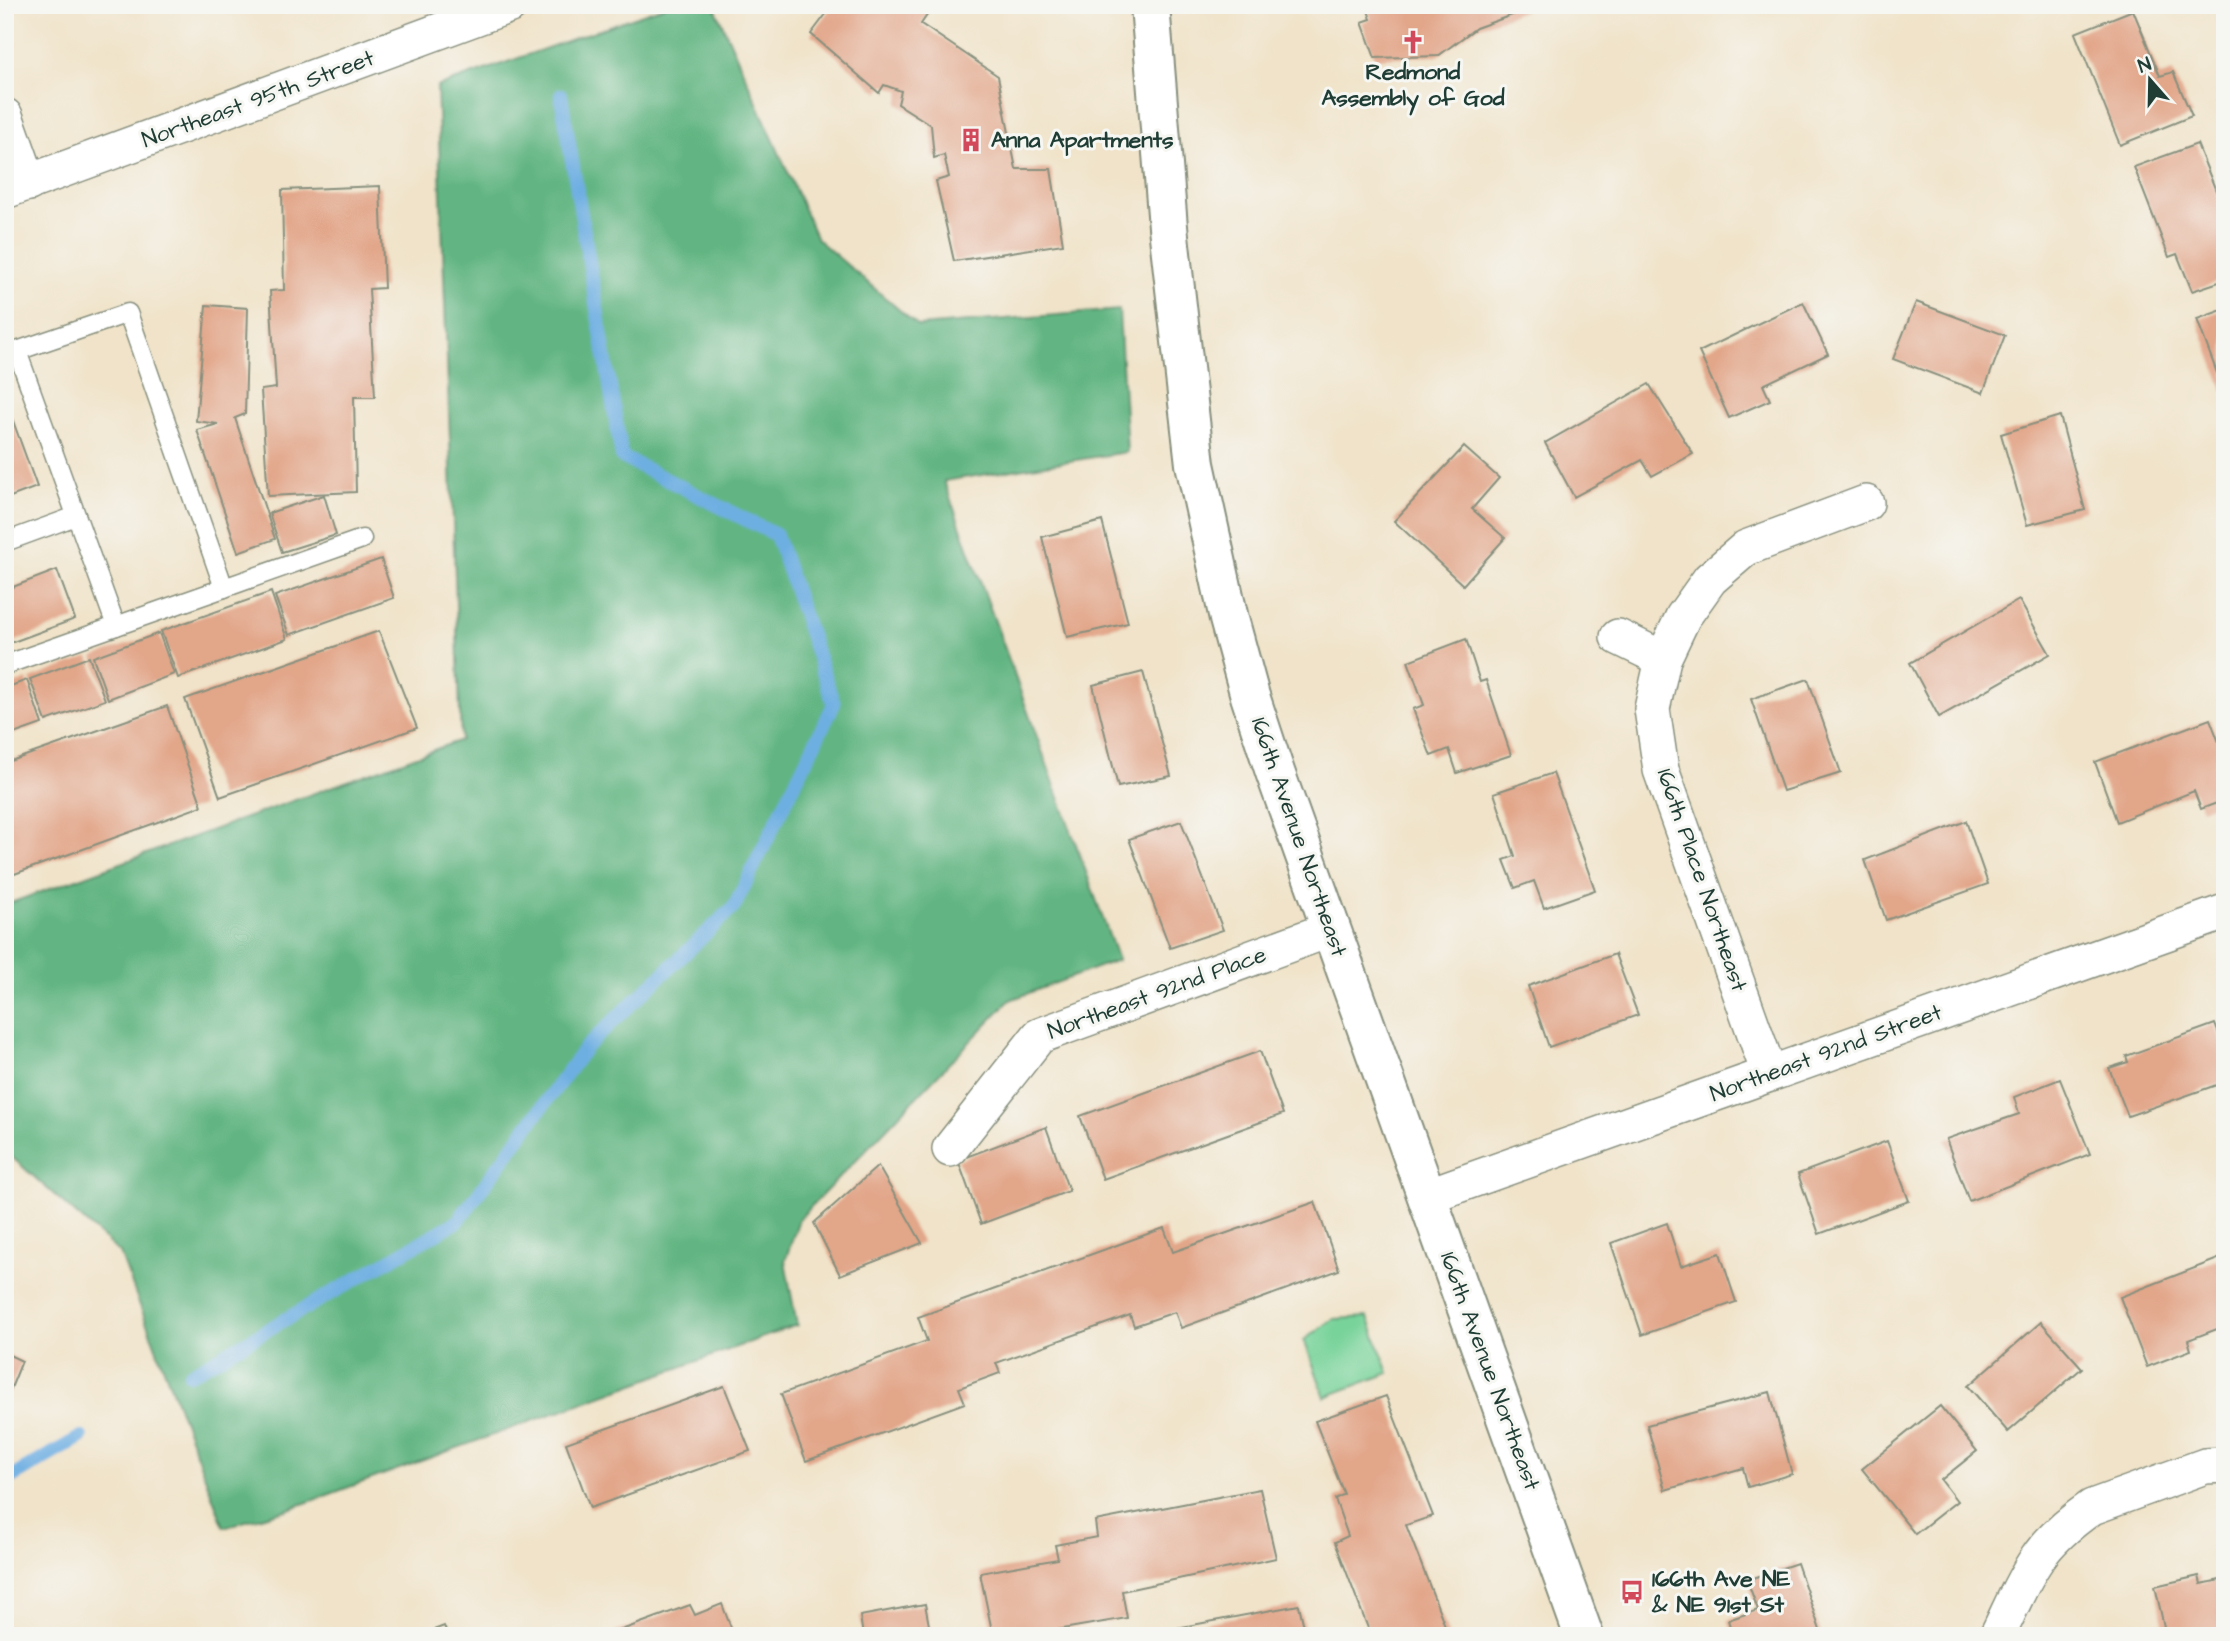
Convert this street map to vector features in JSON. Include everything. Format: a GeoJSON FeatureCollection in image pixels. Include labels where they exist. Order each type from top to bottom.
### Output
{"type":"FeatureCollection","features":[{"type":"Feature","properties":{"kind":"street","name":"Northeast 95th Street"},"geometry":{"type":"LineString","coordinates":[[17,187],[510,5]]}},
{"type":"Feature","properties":{"kind":"street","name":"166th Avenue Northeast"},"geometry":{"type":"LineString","coordinates":[[1150,5],[1168,227],[1195,464],[1229,619],[1250,696],[1331,929],[1584,1636]]}},
{"type":"Feature","properties":{"kind":"street"},"geometry":{"type":"LineString","coordinates":[[5,116],[17,187]]}},
{"type":"Feature","properties":{"kind":"street","name":"166th Place Northeast"},"geometry":{"type":"LineString","coordinates":[[1769,1073],[1661,770],[1653,709],[1663,659],[1683,617],[1710,579],[1746,548],[1866,503]]}},
{"type":"Feature","properties":{"kind":"street"},"geometry":{"type":"LineString","coordinates":[[1618,637],[1663,659]]}},
{"type":"Feature","properties":{"kind":"street","name":"Northeast 92nd Street"},"geometry":{"type":"LineString","coordinates":[[1427,1196],[2225,912]]}},
{"type":"Feature","properties":{"kind":"street","name":"Northeast 92nd Place"},"geometry":{"type":"LineString","coordinates":[[950,1149],[1039,1036],[1331,929]]}},
{"type":"Feature","properties":{"kind":"street"},"geometry":{"type":"LineString","coordinates":[[1997,1636],[2038,1558],[2066,1527],[2083,1513],[2092,1507],[2205,1466],[2225,1465]]}},
{"type":"Feature","properties":{"kind":"lane"},"geometry":{"type":"LineString","coordinates":[[116,625],[17,351],[128,313],[224,588]]}},
{"type":"Feature","properties":{"kind":"lane"},"geometry":{"type":"LineString","coordinates":[[5,542],[76,516]]}},
{"type":"Feature","properties":{"kind":"lane"},"geometry":{"type":"LineString","coordinates":[[5,665],[362,539]]}},
{"type":"Feature","properties":{"kind":"green space"},"geometry":{"type":"Polygon","coordinates":[[[668,5],[714,5],[817,239],[918,326],[1119,310],[1127,452],[944,481],[1118,960],[1010,1000],[799,1219],[785,1261],[797,1325],[286,1510],[224,1527],[120,1253],[5,1151],[5,905],[461,740],[437,87],[668,5]]]}},
{"type":"Feature","properties":{"kind":"green space"},"geometry":{"type":"Polygon","coordinates":[[[1368,1317],[1389,1373],[1325,1397],[1304,1340],[1334,1319],[1368,1317]]]}},
{"type":"Feature","properties":{"kind":"building","name":"Anna Apartments"},"geometry":{"type":"Polygon","coordinates":[[[833,5],[934,5],[921,24],[998,76],[1016,169],[1051,169],[1063,244],[954,261],[936,181],[949,177],[944,155],[934,158],[931,125],[898,104],[901,91],[884,85],[879,93],[811,34],[833,5]]]}},
{"type":"Feature","properties":{"kind":"building","name":"Redmond Assembly of God"},"geometry":{"type":"Polygon","coordinates":[[[1366,5],[1537,6],[1476,28],[1438,56],[1375,58],[1362,22],[1371,19],[1366,5]]]}},
{"type":"Feature","properties":{"kind":"building"},"geometry":{"type":"Polygon","coordinates":[[[2133,10],[2160,76],[2173,72],[2192,116],[2120,145],[2075,33],[2133,10]]]}},
{"type":"Feature","properties":{"kind":"building"},"geometry":{"type":"Polygon","coordinates":[[[2197,144],[2225,213],[2225,238],[2221,239],[2225,248],[2225,280],[2192,291],[2177,254],[2169,257],[2134,167],[2197,144]]]}},
{"type":"Feature","properties":{"kind":"building"},"geometry":{"type":"Polygon","coordinates":[[[380,186],[384,288],[369,289],[375,397],[354,397],[356,492],[268,496],[261,390],[276,388],[270,291],[284,290],[282,190],[380,186]]]}},
{"type":"Feature","properties":{"kind":"building"},"geometry":{"type":"Polygon","coordinates":[[[1803,302],[1828,354],[1763,385],[1770,400],[1729,418],[1699,352],[1803,302]]]}},
{"type":"Feature","properties":{"kind":"building"},"geometry":{"type":"Polygon","coordinates":[[[1916,302],[2005,335],[1983,393],[1893,359],[1916,302]]]}},
{"type":"Feature","properties":{"kind":"building"},"geometry":{"type":"Polygon","coordinates":[[[206,305],[248,308],[245,414],[235,418],[275,539],[238,552],[197,430],[218,424],[196,421],[206,305]]]}},
{"type":"Feature","properties":{"kind":"building"},"geometry":{"type":"Polygon","coordinates":[[[2225,309],[2225,392],[2224,392],[2197,319],[2225,309]]]}},
{"type":"Feature","properties":{"kind":"building"},"geometry":{"type":"Polygon","coordinates":[[[1649,384],[1693,454],[1652,476],[1642,460],[1574,497],[1545,443],[1649,384]]]}},
{"type":"Feature","properties":{"kind":"building"},"geometry":{"type":"Polygon","coordinates":[[[5,399],[37,487],[5,499],[5,399]]]}},
{"type":"Feature","properties":{"kind":"building"},"geometry":{"type":"Polygon","coordinates":[[[2060,416],[2085,510],[2027,525],[2001,434],[2060,416]]]}},
{"type":"Feature","properties":{"kind":"building"},"geometry":{"type":"Polygon","coordinates":[[[1464,447],[1499,478],[1472,509],[1505,538],[1463,585],[1394,521],[1464,447]]]}},
{"type":"Feature","properties":{"kind":"building"},"geometry":{"type":"Polygon","coordinates":[[[324,495],[336,535],[282,552],[269,513],[324,495]]]}},
{"type":"Feature","properties":{"kind":"building"},"geometry":{"type":"Polygon","coordinates":[[[1102,521],[1128,623],[1067,637],[1042,537],[1102,521]]]}},
{"type":"Feature","properties":{"kind":"building"},"geometry":{"type":"Polygon","coordinates":[[[381,559],[394,598],[289,635],[275,596],[381,559]]]}},
{"type":"Feature","properties":{"kind":"building"},"geometry":{"type":"Polygon","coordinates":[[[57,570],[75,619],[5,645],[5,590],[57,570]]]}},
{"type":"Feature","properties":{"kind":"building"},"geometry":{"type":"Polygon","coordinates":[[[271,592],[287,639],[178,678],[161,631],[271,592]]]}},
{"type":"Feature","properties":{"kind":"building"},"geometry":{"type":"Polygon","coordinates":[[[2019,600],[2050,654],[1939,717],[1910,663],[2019,600]]]}},
{"type":"Feature","properties":{"kind":"building"},"geometry":{"type":"Polygon","coordinates":[[[379,631],[417,728],[220,797],[185,699],[379,631]]]}},
{"type":"Feature","properties":{"kind":"building"},"geometry":{"type":"Polygon","coordinates":[[[159,633],[174,674],[108,699],[93,657],[159,633]]]}},
{"type":"Feature","properties":{"kind":"building"},"geometry":{"type":"Polygon","coordinates":[[[1466,639],[1480,682],[1486,680],[1511,755],[1457,773],[1449,749],[1431,756],[1413,709],[1424,705],[1408,661],[1466,639]]]}},
{"type":"Feature","properties":{"kind":"building"},"geometry":{"type":"Polygon","coordinates":[[[89,657],[105,700],[46,721],[30,679],[89,657]]]}},
{"type":"Feature","properties":{"kind":"building"},"geometry":{"type":"Polygon","coordinates":[[[1143,672],[1171,776],[1118,787],[1093,685],[1143,672]]]}},
{"type":"Feature","properties":{"kind":"building"},"geometry":{"type":"Polygon","coordinates":[[[1808,679],[1841,773],[1783,791],[1751,699],[1808,679]]]}},
{"type":"Feature","properties":{"kind":"building"},"geometry":{"type":"Polygon","coordinates":[[[27,680],[42,724],[5,737],[5,688],[27,680]]]}},
{"type":"Feature","properties":{"kind":"building"},"geometry":{"type":"Polygon","coordinates":[[[167,706],[202,806],[6,877],[5,763],[167,706]]]}},
{"type":"Feature","properties":{"kind":"building"},"geometry":{"type":"Polygon","coordinates":[[[2210,719],[2225,758],[2225,800],[2201,809],[2194,791],[2117,822],[2095,762],[2210,719]]]}},
{"type":"Feature","properties":{"kind":"building"},"geometry":{"type":"Polygon","coordinates":[[[1553,773],[1595,890],[1544,908],[1534,881],[1515,888],[1504,860],[1515,856],[1494,793],[1553,773]]]}},
{"type":"Feature","properties":{"kind":"building"},"geometry":{"type":"Polygon","coordinates":[[[1181,821],[1223,930],[1170,948],[1129,839],[1181,821]]]}},
{"type":"Feature","properties":{"kind":"building"},"geometry":{"type":"Polygon","coordinates":[[[1966,821],[1988,884],[1886,920],[1865,860],[1966,821]]]}},
{"type":"Feature","properties":{"kind":"building"},"geometry":{"type":"Polygon","coordinates":[[[1615,954],[1638,1015],[1549,1047],[1528,986],[1615,954]]]}},
{"type":"Feature","properties":{"kind":"building"},"geometry":{"type":"Polygon","coordinates":[[[2215,1024],[2225,1050],[2225,1082],[2128,1116],[2109,1068],[2128,1062],[2126,1056],[2215,1024]]]}},
{"type":"Feature","properties":{"kind":"building"},"geometry":{"type":"Polygon","coordinates":[[[1260,1051],[1283,1114],[1103,1179],[1080,1116],[1260,1051]]]}},
{"type":"Feature","properties":{"kind":"building"},"geometry":{"type":"Polygon","coordinates":[[[2060,1079],[2090,1154],[1969,1201],[1946,1139],[2019,1114],[2014,1097],[2060,1079]]]}},
{"type":"Feature","properties":{"kind":"building"},"geometry":{"type":"Polygon","coordinates":[[[1046,1127],[1069,1191],[981,1224],[958,1160],[1046,1127]]]}},
{"type":"Feature","properties":{"kind":"building"},"geometry":{"type":"Polygon","coordinates":[[[1887,1141],[1909,1201],[1819,1234],[1798,1174],[1887,1141]]]}},
{"type":"Feature","properties":{"kind":"building"},"geometry":{"type":"Polygon","coordinates":[[[878,1166],[922,1243],[840,1275],[814,1223],[878,1166]]]}},
{"type":"Feature","properties":{"kind":"building"},"geometry":{"type":"Polygon","coordinates":[[[1315,1202],[1339,1270],[1181,1328],[1175,1312],[1134,1326],[1130,1315],[996,1363],[1000,1373],[959,1388],[965,1403],[806,1461],[781,1394],[927,1341],[918,1317],[1164,1228],[1173,1252],[1315,1202]]]}},
{"type":"Feature","properties":{"kind":"building"},"geometry":{"type":"Polygon","coordinates":[[[1667,1223],[1681,1266],[1720,1253],[1736,1302],[1642,1335],[1611,1243],[1667,1223]]]}},
{"type":"Feature","properties":{"kind":"building"},"geometry":{"type":"Polygon","coordinates":[[[2223,1257],[2225,1326],[2188,1340],[2191,1350],[2147,1367],[2120,1297],[2223,1257]]]}},
{"type":"Feature","properties":{"kind":"building"},"geometry":{"type":"Polygon","coordinates":[[[2041,1322],[2082,1368],[2008,1432],[1968,1386],[2041,1322]]]}},
{"type":"Feature","properties":{"kind":"building"},"geometry":{"type":"Polygon","coordinates":[[[5,1353],[22,1361],[5,1403],[5,1353]]]}},
{"type":"Feature","properties":{"kind":"building"},"geometry":{"type":"Polygon","coordinates":[[[724,1386],[750,1451],[590,1508],[566,1443],[724,1386]]]}},
{"type":"Feature","properties":{"kind":"building"},"geometry":{"type":"Polygon","coordinates":[[[1770,1392],[1792,1474],[1748,1487],[1743,1468],[1665,1490],[1647,1425],[1770,1392]]]}},
{"type":"Feature","properties":{"kind":"building"},"geometry":{"type":"Polygon","coordinates":[[[1386,1396],[1433,1516],[1406,1525],[1449,1636],[1371,1636],[1335,1542],[1348,1536],[1335,1499],[1344,1494],[1315,1421],[1386,1396]]]}},
{"type":"Feature","properties":{"kind":"building"},"geometry":{"type":"Polygon","coordinates":[[[1940,1406],[1977,1451],[1941,1480],[1957,1501],[1915,1534],[1862,1469],[1940,1406]]]}},
{"type":"Feature","properties":{"kind":"building"},"geometry":{"type":"Polygon","coordinates":[[[1260,1489],[1276,1558],[1122,1591],[1127,1618],[1022,1636],[993,1636],[980,1573],[1058,1559],[1055,1545],[1097,1537],[1095,1521],[1260,1489]]]}},
{"type":"Feature","properties":{"kind":"building"},"geometry":{"type":"Polygon","coordinates":[[[1797,1563],[1822,1636],[1733,1636],[1728,1620],[1758,1610],[1747,1580],[1797,1563]]]}},
{"type":"Feature","properties":{"kind":"building"},"geometry":{"type":"Polygon","coordinates":[[[2199,1576],[2201,1584],[2225,1579],[2225,1636],[2166,1636],[2155,1586],[2199,1576]]]}},
{"type":"Feature","properties":{"kind":"building"},"geometry":{"type":"Polygon","coordinates":[[[722,1604],[734,1636],[605,1636],[690,1605],[695,1615],[722,1604]]]}},
{"type":"Feature","properties":{"kind":"building"},"geometry":{"type":"Polygon","coordinates":[[[925,1604],[931,1636],[863,1636],[860,1616],[925,1604]]]}},
{"type":"Feature","properties":{"kind":"building"},"geometry":{"type":"Polygon","coordinates":[[[1299,1605],[1306,1636],[1167,1636],[1166,1630],[1299,1605]]]}},
{"type":"Feature","properties":{"kind":"building"},"geometry":{"type":"Polygon","coordinates":[[[444,1626],[448,1636],[418,1636],[444,1626]]]}},
{"type":"Feature","properties":{"kind":"waterway"},"geometry":{"type":"LineString","coordinates":[[190,1374],[458,1221],[586,1047],[734,907],[834,704],[776,535],[622,457],[561,95]]}},
{"type":"Feature","properties":{"kind":"waterway"},"geometry":{"type":"LineString","coordinates":[[5,1481],[81,1437]]}},
{"type":"Feature","properties":{"kind":"place","name":"Redmond Assembly of God"},"geometry":{"type":"Point","coordinates":[1413,42]}},
{"type":"Feature","properties":{"kind":"place","name":"Anna Apartments"},"geometry":{"type":"Point","coordinates":[971,140]}},
{"type":"Feature","properties":{"kind":"place","name":"166th Ave NE & NE 91st St"},"geometry":{"type":"Point","coordinates":[1632,1592]}}]}
